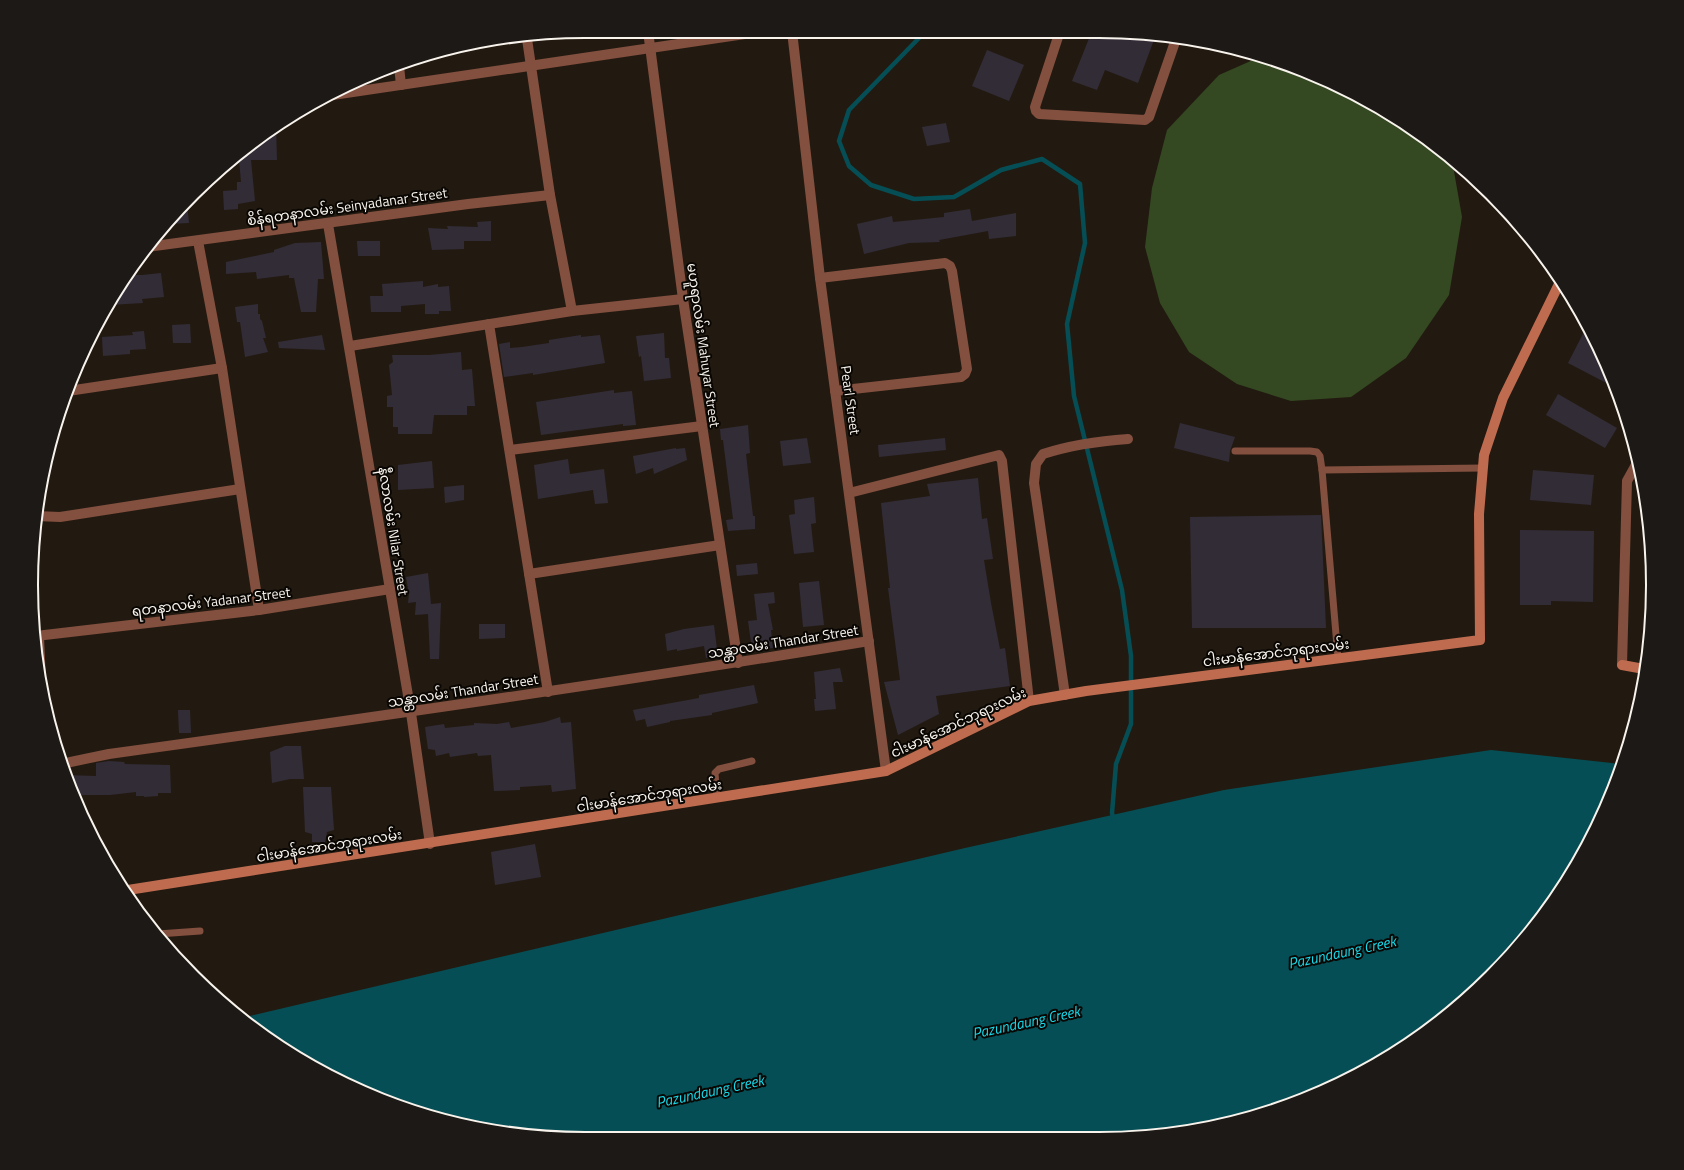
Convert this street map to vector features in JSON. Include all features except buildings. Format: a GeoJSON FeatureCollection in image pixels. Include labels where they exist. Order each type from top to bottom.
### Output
{"type":"FeatureCollection","features":[{"type":"Feature","properties":{"kind":"main road","name":"ငါးမာန်အောင်ဘုရားလမ်း"},"geometry":{"type":"LineString","coordinates":[[130,890],[430,844],[886,771],[1029,702],[1065,695],[1480,640],[1479,514],[1484,455],[1503,398],[1558,287]]}},
{"type":"Feature","properties":{"kind":"main road"},"geometry":{"type":"LineString","coordinates":[[1622,665],[1639,668]]}},
{"type":"Feature","properties":{"kind":"street","name":"မဟူရာလမ်း Mahuyar Street"},"geometry":{"type":"LineString","coordinates":[[649,38],[683,299],[738,663]]}},
{"type":"Feature","properties":{"kind":"street"},"geometry":{"type":"LineString","coordinates":[[345,93],[719,38]]}},
{"type":"Feature","properties":{"kind":"street","name":"Pearl Street"},"geometry":{"type":"LineString","coordinates":[[793,38],[820,278],[886,771]]}},
{"type":"Feature","properties":{"kind":"street"},"geometry":{"type":"LineString","coordinates":[[1058,38],[1035,107],[1039,114],[1145,120],[1149,117],[1174,44]]}},
{"type":"Feature","properties":{"kind":"street"},"geometry":{"type":"LineString","coordinates":[[528,41],[550,194],[572,311]]}},
{"type":"Feature","properties":{"kind":"street"},"geometry":{"type":"LineString","coordinates":[[399,71],[401,85]]}},
{"type":"Feature","properties":{"kind":"street","name":"စိန်ရတနာလမ်း Seinyadanar Street"},"geometry":{"type":"LineString","coordinates":[[156,246],[550,194]]}},
{"type":"Feature","properties":{"kind":"street","name":"နီလာလမ်း Nilar Street"},"geometry":{"type":"LineString","coordinates":[[328,224],[350,346],[411,713],[430,844]]}},
{"type":"Feature","properties":{"kind":"street"},"geometry":{"type":"LineString","coordinates":[[198,241],[222,368],[259,610]]}},
{"type":"Feature","properties":{"kind":"street"},"geometry":{"type":"LineString","coordinates":[[820,278],[945,263],[950,266],[967,369],[965,374],[961,377],[836,391]]}},
{"type":"Feature","properties":{"kind":"street"},"geometry":{"type":"LineString","coordinates":[[350,346],[572,311],[683,299]]}},
{"type":"Feature","properties":{"kind":"street"},"geometry":{"type":"LineString","coordinates":[[489,324],[548,692]]}},
{"type":"Feature","properties":{"kind":"street"},"geometry":{"type":"LineString","coordinates":[[75,388],[222,368]]}},
{"type":"Feature","properties":{"kind":"street"},"geometry":{"type":"LineString","coordinates":[[510,450],[702,426]]}},
{"type":"Feature","properties":{"kind":"street"},"geometry":{"type":"LineString","coordinates":[[1065,695],[1034,483],[1036,464],[1043,454],[1078,444],[1128,439]]}},
{"type":"Feature","properties":{"kind":"street"},"geometry":{"type":"LineString","coordinates":[[849,493],[999,454],[1002,461],[1029,702]]}},
{"type":"Feature","properties":{"kind":"street"},"geometry":{"type":"LineString","coordinates":[[1622,665],[1627,481],[1633,470]]}},
{"type":"Feature","properties":{"kind":"street"},"geometry":{"type":"LineString","coordinates":[[43,516],[60,517],[240,489]]}},
{"type":"Feature","properties":{"kind":"street"},"geometry":{"type":"LineString","coordinates":[[530,574],[720,545]]}},
{"type":"Feature","properties":{"kind":"street","name":"ရတနာလမ်း Yadanar Street"},"geometry":{"type":"LineString","coordinates":[[41,636],[259,610],[390,589]]}},
{"type":"Feature","properties":{"kind":"street","name":"သန္တာလမ်း Thandar Street"},"geometry":{"type":"LineString","coordinates":[[68,763],[109,754],[411,713],[738,663],[869,641]]}},
{"type":"Feature","properties":{"kind":"lane"},"geometry":{"type":"LineString","coordinates":[[1235,451],[1317,452],[1320,456],[1338,658]]}},
{"type":"Feature","properties":{"kind":"lane"},"geometry":{"type":"LineString","coordinates":[[1322,470],[1483,468]]}},
{"type":"Feature","properties":{"kind":"lane"},"geometry":{"type":"LineString","coordinates":[[717,798],[715,773],[719,769],[752,760]]}},
{"type":"Feature","properties":{"kind":"lane"},"geometry":{"type":"LineString","coordinates":[[164,934],[200,931]]}},
{"type":"Feature","properties":{"kind":"green space"},"geometry":{"type":"Polygon","coordinates":[[[1252,60],[1275,67],[1308,80],[1341,94],[1373,111],[1403,130],[1454,169],[1462,217],[1449,295],[1406,358],[1351,397],[1291,401],[1237,384],[1189,352],[1160,303],[1145,247],[1152,188],[1167,130],[1219,75],[1252,60]]]}},
{"type":"Feature","properties":{"kind":"water","name":"Pazundaung Creek"},"geometry":{"type":"Polygon","coordinates":[[[1491,750],[1616,763],[1590,827],[1554,889],[1510,946],[1486,972],[1460,996],[1403,1040],[1341,1076],[1275,1103],[1206,1121],[1135,1131],[1099,1132],[549,1131],[478,1121],[409,1103],[343,1076],[311,1059],[281,1040],[249,1016],[965,848],[1224,790],[1491,750]]]}},
{"type":"Feature","properties":{"kind":"waterway"},"geometry":{"type":"LineString","coordinates":[[919,38],[849,110],[839,141],[849,166],[871,185],[914,199],[954,197],[1001,170],[1042,159],[1080,184],[1085,243],[1067,324],[1074,396],[1122,590],[1131,656],[1131,724],[1116,764],[1112,813],[1114,821]]}}]}
